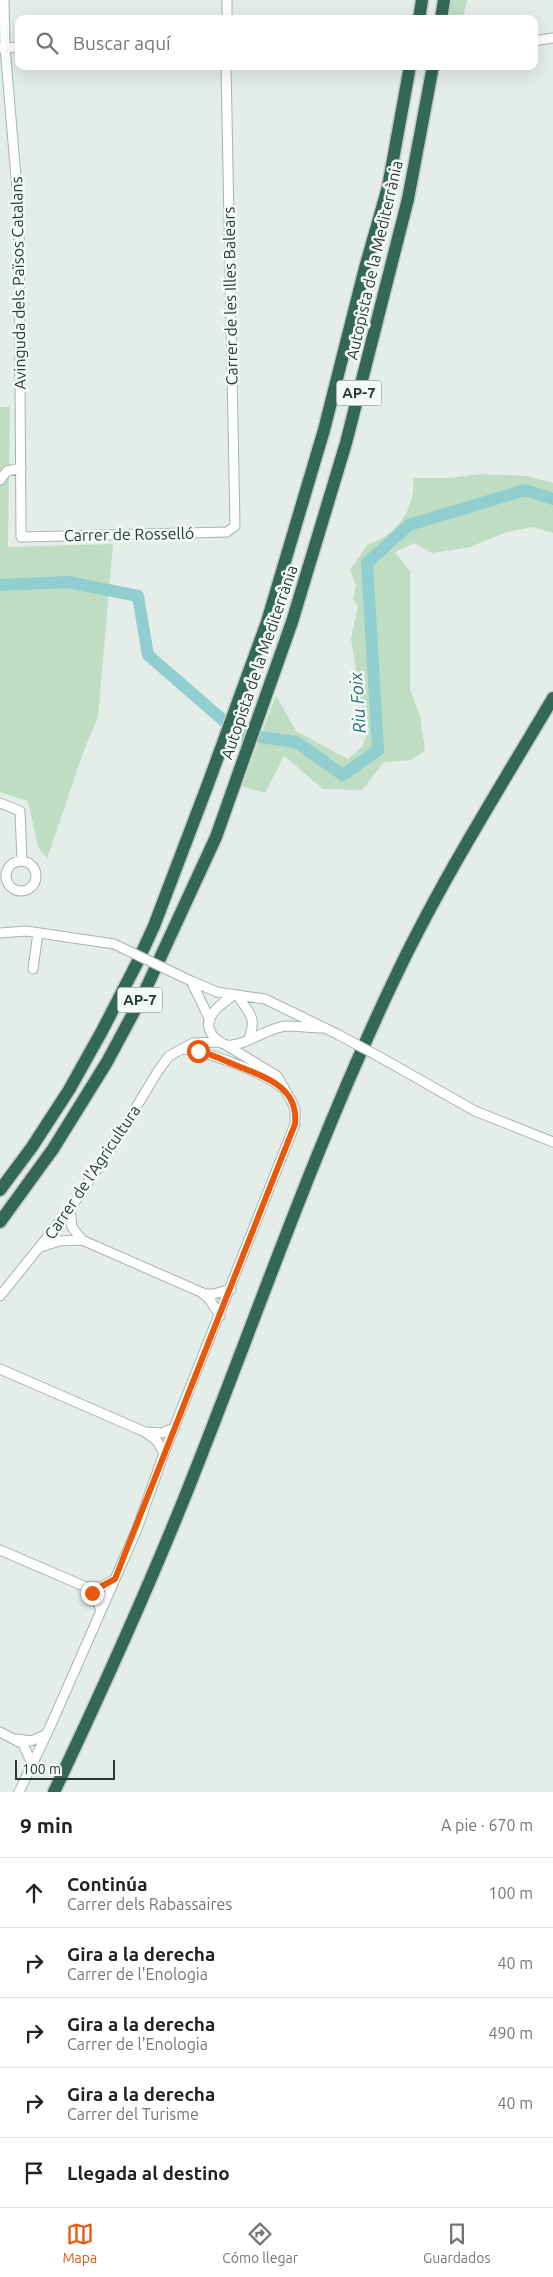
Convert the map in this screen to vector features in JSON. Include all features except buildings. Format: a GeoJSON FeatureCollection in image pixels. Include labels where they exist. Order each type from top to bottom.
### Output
{"type":"FeatureCollection","features":[{"type":"Feature","properties":{"kind":"highway"},"geometry":{"type":"LineString","coordinates":[[420,15],[422,0]]}},
{"type":"Feature","properties":{"kind":"highway"},"geometry":{"type":"LineString","coordinates":[[442,15],[444,0]]}},
{"type":"Feature","properties":{"kind":"highway","name":"Autopista de la Mediterrània"},"geometry":{"type":"LineString","coordinates":[[0,1190],[65,1097],[118,1002],[154,926],[268,622],[324,430],[365,268],[388,187],[409,70]]}},
{"type":"Feature","properties":{"kind":"highway","name":"Autopista de la Mediterrània"},"geometry":{"type":"LineString","coordinates":[[0,1222],[72,1122],[124,1032],[216,837],[292,622],[346,443],[408,199],[432,70]]}},
{"type":"Feature","properties":{"kind":"highway"},"geometry":{"type":"LineString","coordinates":[[54,1792],[123,1642],[183,1500],[321,1147],[378,1016],[426,918],[553,698]]}},
{"type":"Feature","properties":{"kind":"street","name":"Avinguda dels Països Catalans"},"geometry":{"type":"LineString","coordinates":[[4,0],[2,48],[18,213],[21,537]]}},
{"type":"Feature","properties":{"kind":"street"},"geometry":{"type":"LineString","coordinates":[[227,0],[227,15]]}},
{"type":"Feature","properties":{"kind":"street"},"geometry":{"type":"LineString","coordinates":[[538,41],[553,38]]}},
{"type":"Feature","properties":{"kind":"street"},"geometry":{"type":"LineString","coordinates":[[538,41],[553,43]]}},
{"type":"Feature","properties":{"kind":"street"},"geometry":{"type":"LineString","coordinates":[[2,48],[15,47]]}},
{"type":"Feature","properties":{"kind":"street","name":"Carrer de les Illes Balears"},"geometry":{"type":"LineString","coordinates":[[226,70],[235,526]]}},
{"type":"Feature","properties":{"kind":"street"},"geometry":{"type":"LineString","coordinates":[[0,480],[7,471],[21,468]]}},
{"type":"Feature","properties":{"kind":"street","name":"Carrer de Rosselló"},"geometry":{"type":"LineString","coordinates":[[21,537],[227,532],[235,526]]}},
{"type":"Feature","properties":{"kind":"street"},"geometry":{"type":"LineString","coordinates":[[0,803],[20,811],[22,862]]}},
{"type":"Feature","properties":{"kind":"street"},"geometry":{"type":"LineString","coordinates":[[16,862],[29,863],[36,874],[36,880],[28,890],[22,891],[12,888],[4,870],[16,862]]}},
{"type":"Feature","properties":{"kind":"street"},"geometry":{"type":"LineString","coordinates":[[0,933],[38,933],[114,944],[218,992],[265,999],[337,1034],[475,1111],[553,1142]]}},
{"type":"Feature","properties":{"kind":"street"},"geometry":{"type":"LineString","coordinates":[[33,969],[38,933]]}},
{"type":"Feature","properties":{"kind":"street"},"geometry":{"type":"LineString","coordinates":[[191,981],[210,1018]]}},
{"type":"Feature","properties":{"kind":"street"},"geometry":{"type":"LineString","coordinates":[[19,1792],[115,1579],[295,1124],[295,1110],[277,1076],[223,1044],[211,1033],[208,1025],[213,1010],[236,995]]}},
{"type":"Feature","properties":{"kind":"street"},"geometry":{"type":"LineString","coordinates":[[236,995],[252,1013],[253,1029],[249,1038]]}},
{"type":"Feature","properties":{"kind":"street"},"geometry":{"type":"LineString","coordinates":[[223,1044],[236,1045],[267,1030],[286,1026],[325,1028]]}},
{"type":"Feature","properties":{"kind":"street","name":"Carrer de l'Agricultura"},"geometry":{"type":"LineString","coordinates":[[0,1296],[70,1209],[112,1147],[169,1056],[193,1042],[223,1044]]}},
{"type":"Feature","properties":{"kind":"street"},"geometry":{"type":"LineString","coordinates":[[182,1050],[206,1053],[270,1079],[284,1090]]}},
{"type":"Feature","properties":{"kind":"street"},"geometry":{"type":"LineString","coordinates":[[70,1209],[72,1227],[82,1240]]}},
{"type":"Feature","properties":{"kind":"street"},"geometry":{"type":"LineString","coordinates":[[40,1248],[59,1241],[82,1240],[203,1294],[210,1300],[220,1316]]}},
{"type":"Feature","properties":{"kind":"street"},"geometry":{"type":"LineString","coordinates":[[203,1294],[214,1294],[231,1289]]}},
{"type":"Feature","properties":{"kind":"street"},"geometry":{"type":"LineString","coordinates":[[0,1368],[145,1432],[157,1441],[164,1453]]}},
{"type":"Feature","properties":{"kind":"street"},"geometry":{"type":"LineString","coordinates":[[145,1432],[162,1433],[175,1427]]}},
{"type":"Feature","properties":{"kind":"street"},"geometry":{"type":"LineString","coordinates":[[0,1550],[86,1588],[96,1597],[101,1610]]}},
{"type":"Feature","properties":{"kind":"street"},"geometry":{"type":"LineString","coordinates":[[86,1588],[100,1587],[115,1579]]}},
{"type":"Feature","properties":{"kind":"street"},"geometry":{"type":"LineString","coordinates":[[0,1732],[17,1739],[31,1741],[46,1734]]}},
{"type":"Feature","properties":{"kind":"street"},"geometry":{"type":"LineString","coordinates":[[17,1739],[28,1751],[32,1764]]}},
{"type":"Feature","properties":{"kind":"green space"},"geometry":{"type":"Polygon","coordinates":[[[450,0],[467,0],[464,15],[448,15],[450,0]]]}},
{"type":"Feature","properties":{"kind":"green space"},"geometry":{"type":"Polygon","coordinates":[[[0,407],[10,407],[8,547],[113,544],[98,717],[84,750],[47,859],[38,847],[28,801],[0,792],[0,407]]]}},
{"type":"Feature","properties":{"kind":"green space"},"geometry":{"type":"Polygon","coordinates":[[[480,474],[527,476],[553,483],[553,533],[533,527],[506,532],[470,547],[432,553],[414,543],[395,552],[410,571],[410,689],[420,716],[425,751],[411,760],[384,762],[362,790],[323,789],[284,756],[265,793],[242,786],[276,695],[296,731],[348,759],[362,747],[369,729],[362,710],[351,638],[358,606],[353,599],[356,586],[350,570],[368,544],[387,535],[403,519],[412,499],[413,478],[450,478],[480,474]]]}},
{"type":"Feature","properties":{"kind":"waterway","name":"Riu Foix"},"geometry":{"type":"LineString","coordinates":[[0,585],[68,582],[138,596],[148,655],[239,734],[296,742],[343,775],[378,750],[367,563],[409,525],[525,490],[553,499]]}},
{"type":"Feature","properties":{"kind":"route"},"geometry":{"type":"LineString","coordinates":[[92,1593],[86,1588],[100,1587],[115,1579],[295,1124],[296,1117],[292,1102],[278,1084],[270,1079],[198,1051]]}}]}
